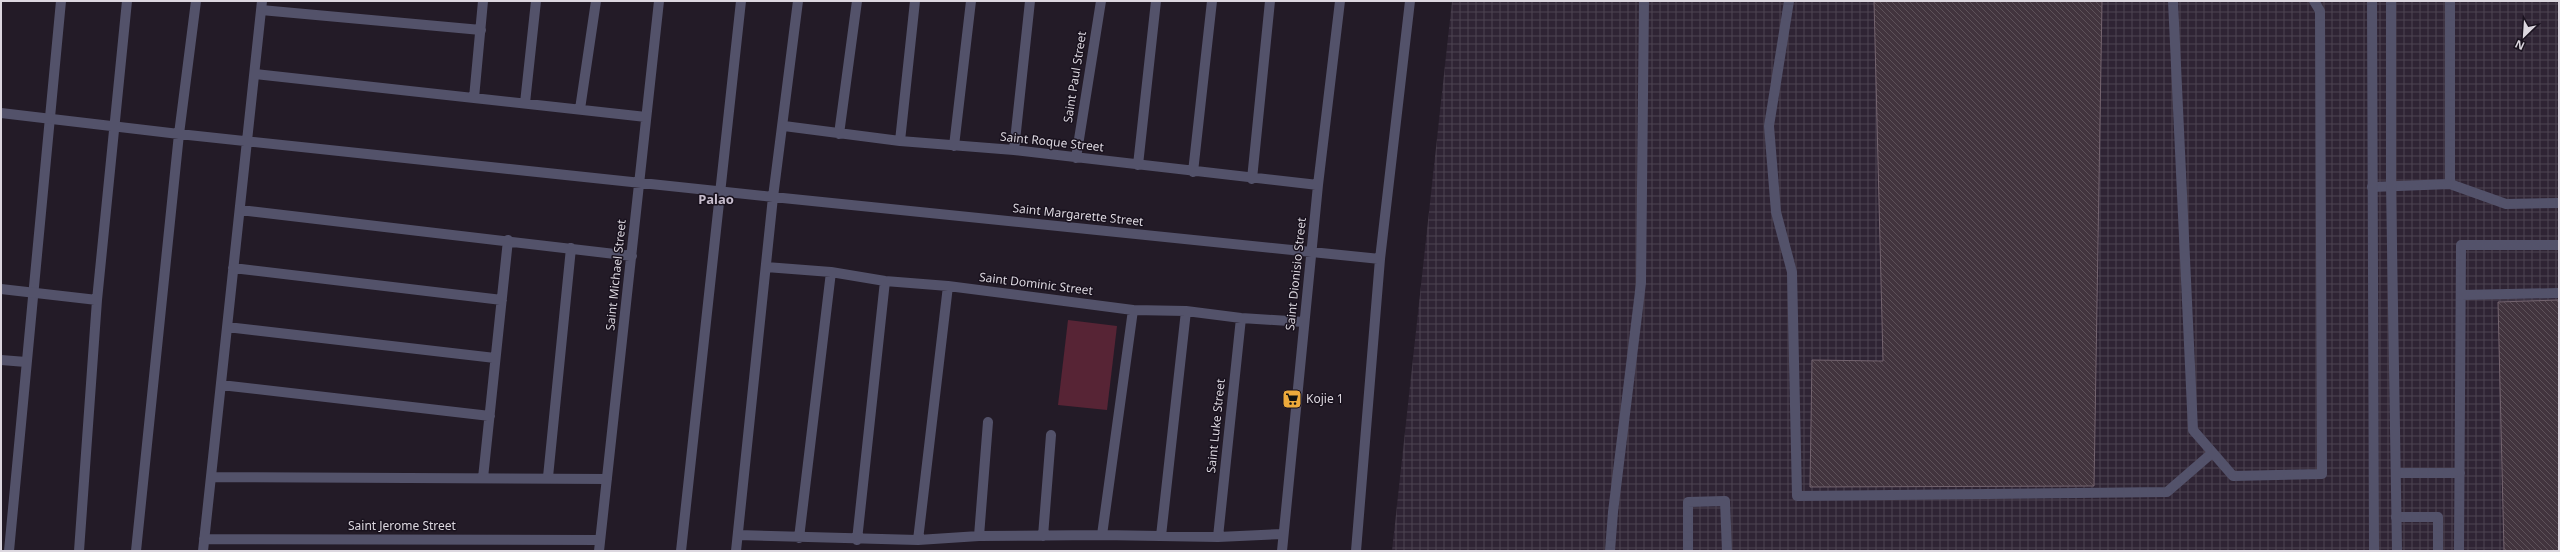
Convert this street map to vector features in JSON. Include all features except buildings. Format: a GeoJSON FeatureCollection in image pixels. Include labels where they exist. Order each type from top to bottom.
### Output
{"type":"FeatureCollection","features":[{"type":"Feature","properties":{"kind":"street"},"geometry":{"type":"LineString","coordinates":[[9,551],[61,1]]}},
{"type":"Feature","properties":{"kind":"street"},"geometry":{"type":"LineString","coordinates":[[79,551],[97,300],[116,125],[127,1]]}},
{"type":"Feature","properties":{"kind":"street"},"geometry":{"type":"LineString","coordinates":[[136,551],[178,134],[196,1]]}},
{"type":"Feature","properties":{"kind":"street"},"geometry":{"type":"LineString","coordinates":[[474,98],[483,1]]}},
{"type":"Feature","properties":{"kind":"street"},"geometry":{"type":"LineString","coordinates":[[525,103],[536,1]]}},
{"type":"Feature","properties":{"kind":"street"},"geometry":{"type":"LineString","coordinates":[[580,109],[596,1]]}},
{"type":"Feature","properties":{"kind":"street","name":"Saint Michael Street"},"geometry":{"type":"LineString","coordinates":[[599,551],[659,1]]}},
{"type":"Feature","properties":{"kind":"street"},"geometry":{"type":"LineString","coordinates":[[681,551],[741,1]]}},
{"type":"Feature","properties":{"kind":"street"},"geometry":{"type":"LineString","coordinates":[[736,551],[773,197],[784,126],[798,1]]}},
{"type":"Feature","properties":{"kind":"street"},"geometry":{"type":"LineString","coordinates":[[840,134],[857,1]]}},
{"type":"Feature","properties":{"kind":"street"},"geometry":{"type":"LineString","coordinates":[[900,141],[915,1]]}},
{"type":"Feature","properties":{"kind":"street"},"geometry":{"type":"LineString","coordinates":[[954,146],[971,1]]}},
{"type":"Feature","properties":{"kind":"street"},"geometry":{"type":"LineString","coordinates":[[1014,150],[1030,1]]}},
{"type":"Feature","properties":{"kind":"street","name":"Saint Paul Street"},"geometry":{"type":"LineString","coordinates":[[1076,158],[1101,1]]}},
{"type":"Feature","properties":{"kind":"street"},"geometry":{"type":"LineString","coordinates":[[1138,165],[1156,1]]}},
{"type":"Feature","properties":{"kind":"street"},"geometry":{"type":"LineString","coordinates":[[1193,172],[1212,1]]}},
{"type":"Feature","properties":{"kind":"street"},"geometry":{"type":"LineString","coordinates":[[1252,179],[1270,1]]}},
{"type":"Feature","properties":{"kind":"street","name":"Saint Dionisio Street"},"geometry":{"type":"LineString","coordinates":[[1282,551],[1318,185],[1340,1]]}},
{"type":"Feature","properties":{"kind":"street"},"geometry":{"type":"LineString","coordinates":[[1356,551],[1380,259],[1410,1]]}},
{"type":"Feature","properties":{"kind":"street"},"geometry":{"type":"LineString","coordinates":[[1610,551],[1613,512],[1642,283],[1644,1]]}},
{"type":"Feature","properties":{"kind":"street"},"geometry":{"type":"LineString","coordinates":[[1790,1],[1769,126],[1776,212],[1792,272],[1797,496],[2167,492],[2212,453]]}},
{"type":"Feature","properties":{"kind":"street"},"geometry":{"type":"LineString","coordinates":[[2173,1],[2193,430],[2233,476],[2322,474],[2320,11],[2314,1]]}},
{"type":"Feature","properties":{"kind":"street"},"geometry":{"type":"LineString","coordinates":[[2372,1],[2374,551]]}},
{"type":"Feature","properties":{"kind":"street"},"geometry":{"type":"LineString","coordinates":[[2391,1],[2391,185],[2397,551]]}},
{"type":"Feature","properties":{"kind":"street"},"geometry":{"type":"LineString","coordinates":[[2450,1],[2450,184]]}},
{"type":"Feature","properties":{"kind":"street"},"geometry":{"type":"LineString","coordinates":[[203,551],[262,5],[481,30]]}},
{"type":"Feature","properties":{"kind":"street"},"geometry":{"type":"LineString","coordinates":[[255,74],[646,117]]}},
{"type":"Feature","properties":{"kind":"street","name":"Saint Margarette Street"},"geometry":{"type":"LineString","coordinates":[[1,112],[116,125],[178,134],[1380,259]]}},
{"type":"Feature","properties":{"kind":"street","name":"Saint Roque Street"},"geometry":{"type":"LineString","coordinates":[[784,126],[900,141],[1014,150],[1252,179],[1318,185]]}},
{"type":"Feature","properties":{"kind":"street"},"geometry":{"type":"LineString","coordinates":[[2372,188],[2391,185],[2450,184],[2506,204],[2559,203]]}},
{"type":"Feature","properties":{"kind":"street"},"geometry":{"type":"LineString","coordinates":[[240,210],[508,240],[632,256]]}},
{"type":"Feature","properties":{"kind":"street"},"geometry":{"type":"LineString","coordinates":[[483,478],[508,240]]}},
{"type":"Feature","properties":{"kind":"street"},"geometry":{"type":"LineString","coordinates":[[2459,551],[2461,245],[2559,245]]}},
{"type":"Feature","properties":{"kind":"street"},"geometry":{"type":"LineString","coordinates":[[548,477],[571,248]]}},
{"type":"Feature","properties":{"kind":"street","name":"Saint Dominic Street"},"geometry":{"type":"LineString","coordinates":[[766,266],[832,272],[885,281],[948,286],[1134,310],[1186,311],[1241,318],[1304,322]]}},
{"type":"Feature","properties":{"kind":"street"},"geometry":{"type":"LineString","coordinates":[[233,268],[502,300]]}},
{"type":"Feature","properties":{"kind":"street"},"geometry":{"type":"LineString","coordinates":[[799,538],[832,272]]}},
{"type":"Feature","properties":{"kind":"street"},"geometry":{"type":"LineString","coordinates":[[857,540],[885,281]]}},
{"type":"Feature","properties":{"kind":"street"},"geometry":{"type":"LineString","coordinates":[[918,540],[948,286]]}},
{"type":"Feature","properties":{"kind":"street"},"geometry":{"type":"LineString","coordinates":[[1,289],[97,300]]}},
{"type":"Feature","properties":{"kind":"street"},"geometry":{"type":"LineString","coordinates":[[2461,295],[2559,293]]}},
{"type":"Feature","properties":{"kind":"street"},"geometry":{"type":"LineString","coordinates":[[1102,535],[1134,310]]}},
{"type":"Feature","properties":{"kind":"street"},"geometry":{"type":"LineString","coordinates":[[1161,536],[1186,311]]}},
{"type":"Feature","properties":{"kind":"street","name":"Saint Luke Street"},"geometry":{"type":"LineString","coordinates":[[1218,537],[1241,318]]}},
{"type":"Feature","properties":{"kind":"street"},"geometry":{"type":"LineString","coordinates":[[227,327],[495,358]]}},
{"type":"Feature","properties":{"kind":"street"},"geometry":{"type":"LineString","coordinates":[[1,360],[26,362]]}},
{"type":"Feature","properties":{"kind":"street"},"geometry":{"type":"LineString","coordinates":[[221,385],[490,416]]}},
{"type":"Feature","properties":{"kind":"street"},"geometry":{"type":"LineString","coordinates":[[979,536],[988,422]]}},
{"type":"Feature","properties":{"kind":"street"},"geometry":{"type":"LineString","coordinates":[[1043,536],[1051,435]]}},
{"type":"Feature","properties":{"kind":"street"},"geometry":{"type":"LineString","coordinates":[[2396,473],[2460,473]]}},
{"type":"Feature","properties":{"kind":"street"},"geometry":{"type":"LineString","coordinates":[[211,477],[548,477],[607,479]]}},
{"type":"Feature","properties":{"kind":"street"},"geometry":{"type":"LineString","coordinates":[[1688,551],[1688,502],[1725,501],[1727,551]]}},
{"type":"Feature","properties":{"kind":"street"},"geometry":{"type":"LineString","coordinates":[[2396,517],[2438,517],[2438,551]]}},
{"type":"Feature","properties":{"kind":"street"},"geometry":{"type":"LineString","coordinates":[[738,535],[857,540],[918,540],[979,536],[1102,535],[1218,537],[1283,534]]}},
{"type":"Feature","properties":{"kind":"street","name":"Saint Jerome Street"},"geometry":{"type":"LineString","coordinates":[[204,539],[600,540]]}},
{"type":"Feature","properties":{"kind":"shaded area"},"geometry":{"type":"Polygon","coordinates":[[[1452,1],[2559,1],[2559,551],[1392,551],[1452,1]]]}},
{"type":"Feature","properties":{"kind":"shaded area"},"geometry":{"type":"Polygon","coordinates":[[[1068,320],[1117,326],[1107,410],[1058,405],[1068,320]]]}},
{"type":"Feature","properties":{"kind":"place","name":"Kojie 1"},"geometry":{"type":"Point","coordinates":[1292,399]}},
{"type":"Feature","properties":{"kind":"district","name":"Palao"},"geometry":{"type":"Point","coordinates":[716,199]}}]}
